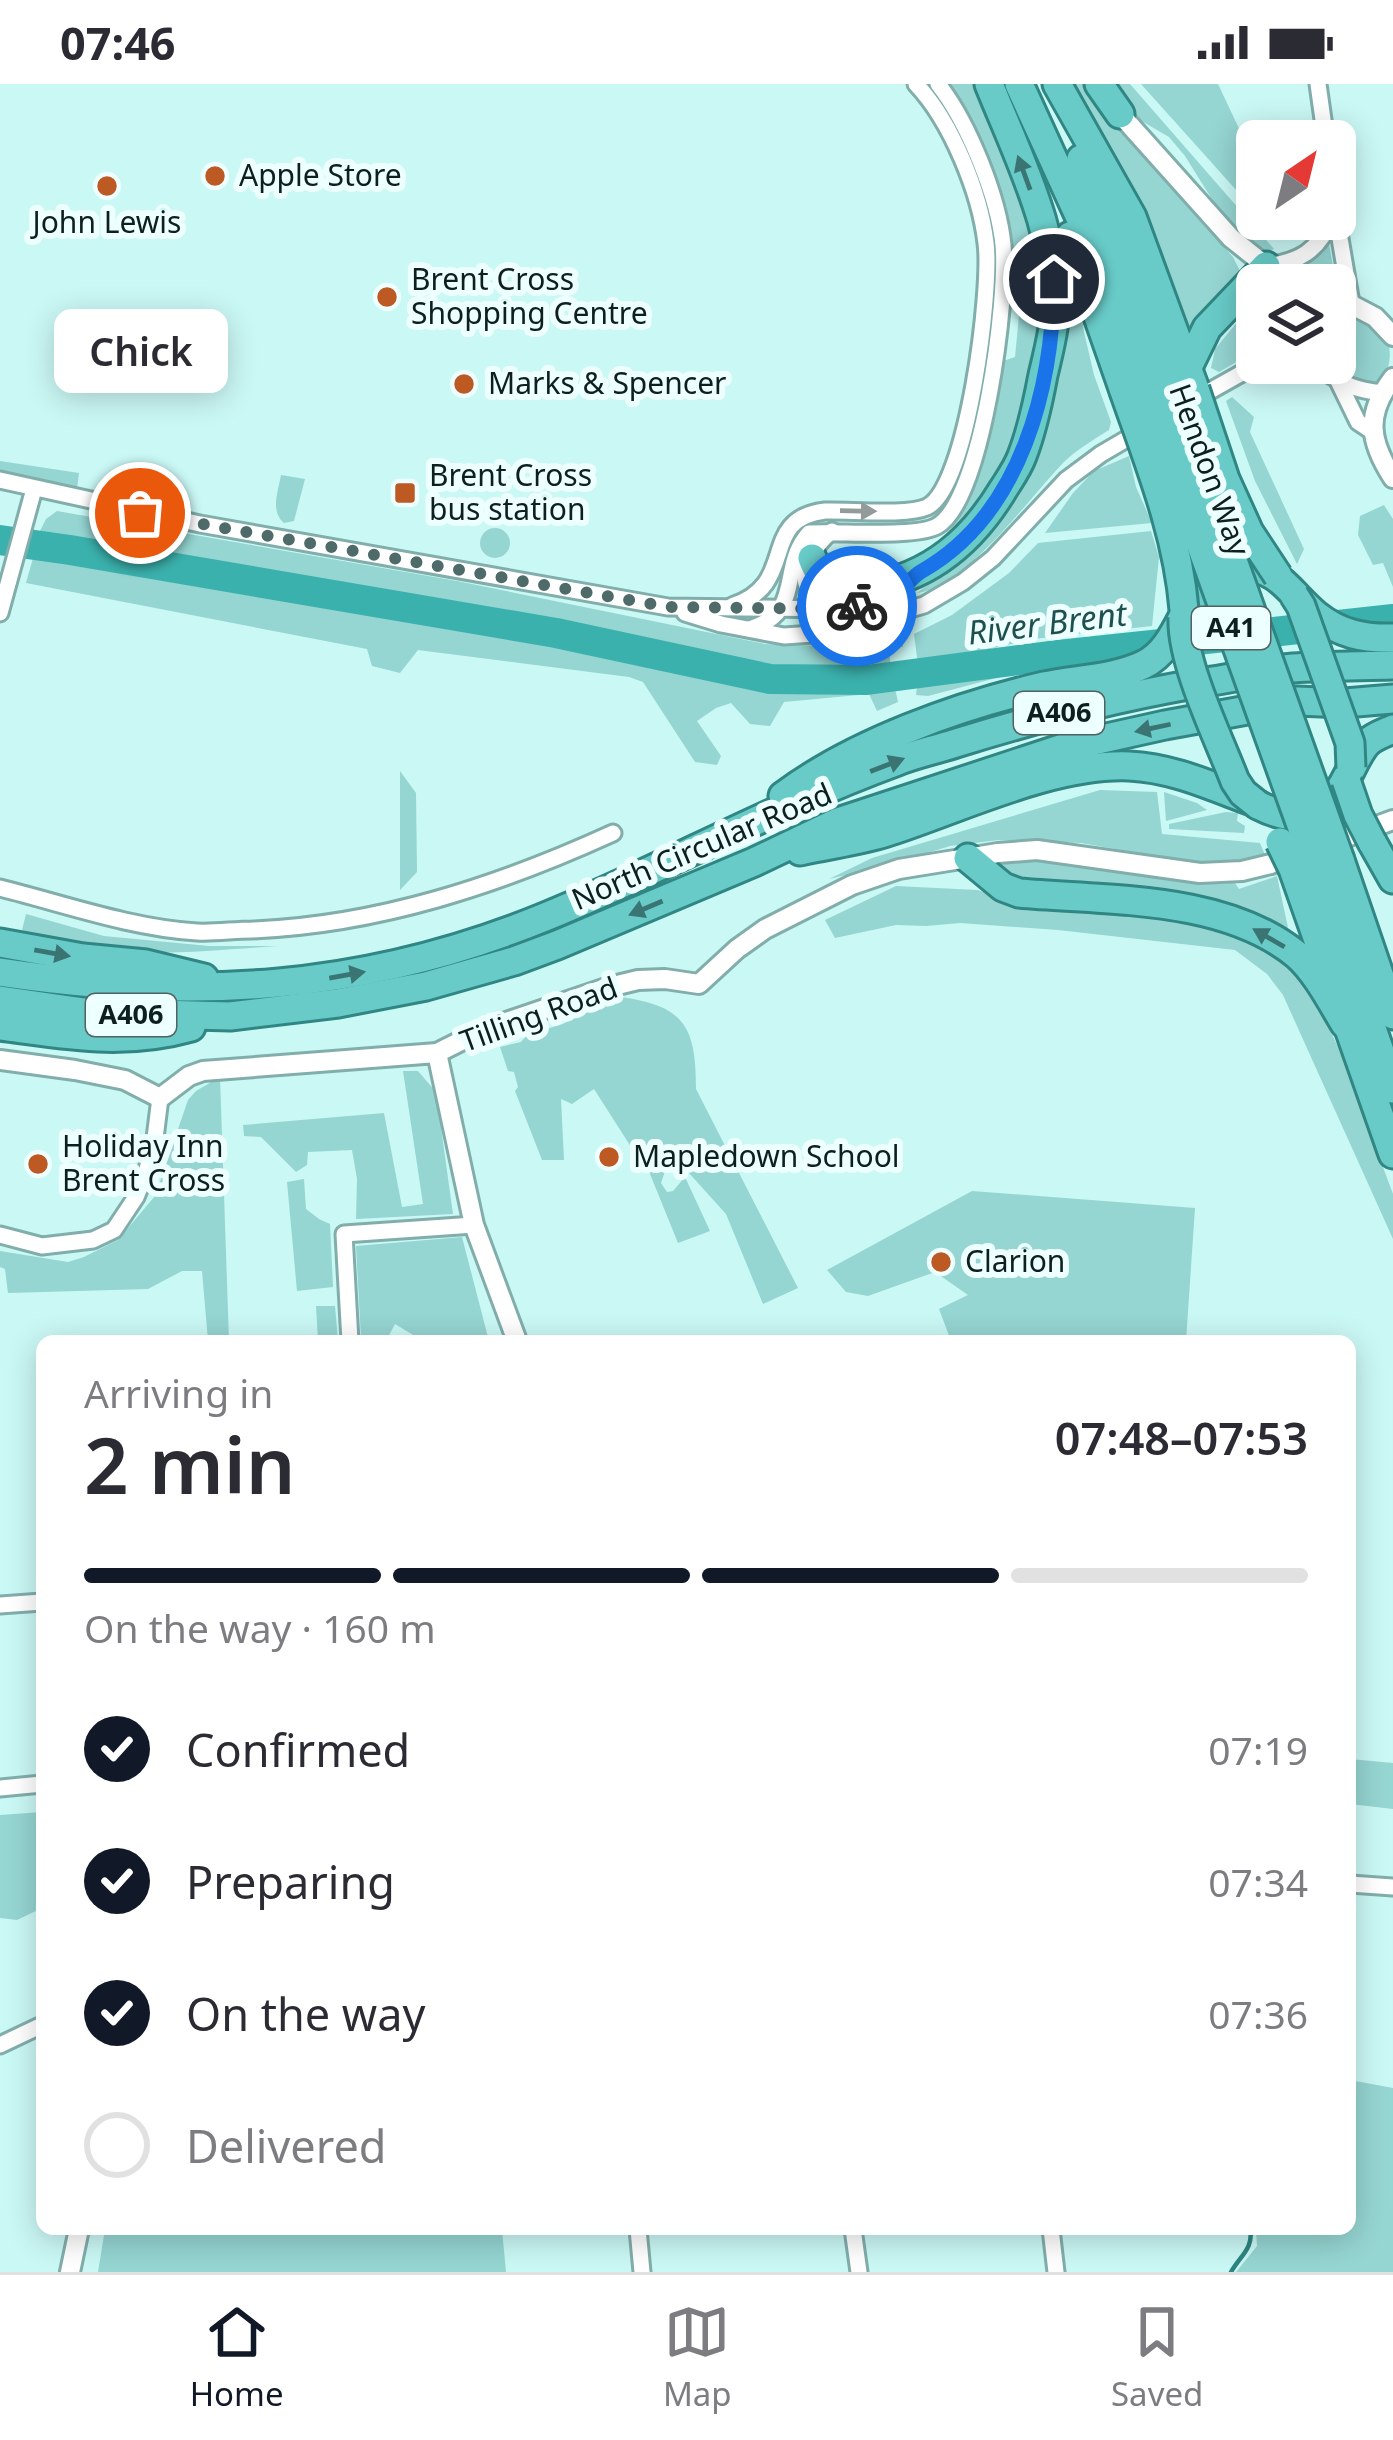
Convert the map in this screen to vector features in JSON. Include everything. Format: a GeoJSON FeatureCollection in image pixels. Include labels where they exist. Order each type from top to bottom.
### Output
{"type":"FeatureCollection","features":[{"type":"Feature","properties":{"kind":"highway"},"geometry":{"type":"LineString","coordinates":[[812,558],[819,577],[836,587],[877,585],[917,574],[963,543],[994,505],[1021,459],[1054,324],[1054,279],[1049,247],[1023,169],[989,84]]}},
{"type":"Feature","properties":{"kind":"highway","name":"A41"},"geometry":{"type":"LineString","coordinates":[[1019,84],[1040,134],[1072,242],[1225,479],[1249,532],[1286,586]]}},
{"type":"Feature","properties":{"kind":"highway","name":"Hendon Way"},"geometry":{"type":"LineString","coordinates":[[1052,84],[1111,226],[1165,385],[1346,844],[1393,1015]]}},
{"type":"Feature","properties":{"kind":"highway"},"geometry":{"type":"LineString","coordinates":[[1099,84],[1120,114]]}},
{"type":"Feature","properties":{"kind":"highway"},"geometry":{"type":"LineString","coordinates":[[1165,385],[1236,298]]}},
{"type":"Feature","properties":{"kind":"highway","name":"A41"},"geometry":{"type":"LineString","coordinates":[[1165,385],[1167,514],[1181,568],[1184,614]]}},
{"type":"Feature","properties":{"kind":"highway"},"geometry":{"type":"LineString","coordinates":[[1393,638],[1363,639],[1339,630],[1286,586],[1252,567],[1219,571],[1203,584],[1184,614],[1183,633],[1199,687],[1235,782],[1255,803],[1276,814],[1308,816],[1339,792],[1365,745],[1393,729]]}},
{"type":"Feature","properties":{"kind":"highway"},"geometry":{"type":"LineString","coordinates":[[839,618],[898,592],[917,574]]}},
{"type":"Feature","properties":{"kind":"highway"},"geometry":{"type":"LineString","coordinates":[[1286,586],[1301,606],[1350,743],[1348,774]]}},
{"type":"Feature","properties":{"kind":"highway","name":"A406"},"geometry":{"type":"LineString","coordinates":[[741,827],[816,772],[866,746],[973,706],[1148,663],[1165,649],[1184,614]]}},
{"type":"Feature","properties":{"kind":"highway","name":"North Circular Road"},"geometry":{"type":"LineString","coordinates":[[0,1000],[132,1015],[230,1002],[384,968],[547,916],[898,760],[1088,705],[1172,687],[1290,668],[1393,665]]}},
{"type":"Feature","properties":{"kind":"highway","name":"North Circular Road"},"geometry":{"type":"LineString","coordinates":[[0,972],[230,1002],[338,1003],[426,986],[556,945],[838,822],[1066,747],[1297,701],[1393,699]]}},
{"type":"Feature","properties":{"kind":"highway","name":"A406"},"geometry":{"type":"LineString","coordinates":[[754,862],[886,833],[1043,780],[1098,768],[1154,768],[1255,803]]}},
{"type":"Feature","properties":{"kind":"highway","name":"A41"},"geometry":{"type":"LineString","coordinates":[[1348,774],[1358,815],[1346,844],[1345,1024],[1393,1154]]}},
{"type":"Feature","properties":{"kind":"highway","name":"A41"},"geometry":{"type":"LineString","coordinates":[[1255,803],[1346,844],[1393,879]]}},
{"type":"Feature","properties":{"kind":"highway","name":"Hendon Way"},"geometry":{"type":"LineString","coordinates":[[1346,844],[1393,1089]]}},
{"type":"Feature","properties":{"kind":"highway"},"geometry":{"type":"LineString","coordinates":[[968,858],[1003,887],[1019,893],[1144,903],[1209,912],[1239,922],[1302,961],[1345,1024]]}},
{"type":"Feature","properties":{"kind":"highway","name":"A406"},"geometry":{"type":"LineString","coordinates":[[0,943],[188,972],[230,1002],[184,1030],[135,1038],[95,1039],[0,1026]]}},
{"type":"Feature","properties":{"kind":"street"},"geometry":{"type":"LineString","coordinates":[[916,84],[936,107],[954,142],[986,238],[976,376],[963,436],[948,481],[930,505],[905,511],[815,512],[794,522],[785,532],[771,596],[790,625],[904,613],[945,594],[993,558],[1066,480],[1101,454],[1236,376]]}},
{"type":"Feature","properties":{"kind":"street"},"geometry":{"type":"LineString","coordinates":[[750,629],[778,611],[797,552],[809,532],[926,530],[942,523],[966,481],[988,408],[1003,246],[970,139],[938,84]]}},
{"type":"Feature","properties":{"kind":"street"},"geometry":{"type":"LineString","coordinates":[[1318,84],[1323,120]]}},
{"type":"Feature","properties":{"kind":"street"},"geometry":{"type":"LineString","coordinates":[[1120,114],[1231,238],[1264,264]]}},
{"type":"Feature","properties":{"kind":"street"},"geometry":{"type":"LineString","coordinates":[[1276,264],[1300,259],[1321,240]]}},
{"type":"Feature","properties":{"kind":"street"},"geometry":{"type":"LineString","coordinates":[[1356,307],[1375,317],[1393,336]]}},
{"type":"Feature","properties":{"kind":"street"},"geometry":{"type":"LineString","coordinates":[[1339,384],[1358,422],[1373,432]]}},
{"type":"Feature","properties":{"kind":"street"},"geometry":{"type":"LineString","coordinates":[[1342,384],[1354,389],[1387,385]]}},
{"type":"Feature","properties":{"kind":"street"},"geometry":{"type":"LineString","coordinates":[[1387,385],[1372,418],[1373,432],[1393,478]]}},
{"type":"Feature","properties":{"kind":"street"},"geometry":{"type":"LineString","coordinates":[[0,480],[200,524],[668,607],[721,624],[784,636],[839,618]]}},
{"type":"Feature","properties":{"kind":"street"},"geometry":{"type":"LineString","coordinates":[[0,613],[34,489]]}},
{"type":"Feature","properties":{"kind":"street"},"geometry":{"type":"LineString","coordinates":[[832,531],[815,547],[805,577],[815,597],[839,618]]}},
{"type":"Feature","properties":{"kind":"street"},"geometry":{"type":"LineString","coordinates":[[728,608],[760,591],[776,568]]}},
{"type":"Feature","properties":{"kind":"street"},"geometry":{"type":"LineString","coordinates":[[668,607],[839,618]]}},
{"type":"Feature","properties":{"kind":"street"},"geometry":{"type":"LineString","coordinates":[[0,888],[197,932],[302,928],[462,893],[542,865],[613,832]]}},
{"type":"Feature","properties":{"kind":"street","name":"Tilling Road"},"geometry":{"type":"LineString","coordinates":[[160,1098],[203,1071],[437,1053],[483,1030],[609,987],[638,980],[699,983],[765,929],[852,885],[899,869],[1037,850],[1200,873],[1241,871],[1346,844]]}},
{"type":"Feature","properties":{"kind":"street"},"geometry":{"type":"LineString","coordinates":[[437,1053],[474,1225],[515,1335]]}},
{"type":"Feature","properties":{"kind":"street"},"geometry":{"type":"LineString","coordinates":[[0,1060],[125,1080],[160,1098],[146,1173],[114,1230],[93,1240],[42,1246],[0,1235]]}},
{"type":"Feature","properties":{"kind":"street"},"geometry":{"type":"LineString","coordinates":[[350,1335],[344,1234],[474,1225]]}},
{"type":"Feature","properties":{"kind":"street"},"geometry":{"type":"LineString","coordinates":[[0,1605],[36,1602]]}},
{"type":"Feature","properties":{"kind":"street"},"geometry":{"type":"LineString","coordinates":[[0,1788],[36,1785]]}},
{"type":"Feature","properties":{"kind":"street"},"geometry":{"type":"LineString","coordinates":[[1356,1884],[1393,1887]]}},
{"type":"Feature","properties":{"kind":"street"},"geometry":{"type":"LineString","coordinates":[[0,2045],[36,2028]]}},
{"type":"Feature","properties":{"kind":"street"},"geometry":{"type":"LineString","coordinates":[[70,2272],[78,2235]]}},
{"type":"Feature","properties":{"kind":"street"},"geometry":{"type":"LineString","coordinates":[[639,2235],[642,2272]]}},
{"type":"Feature","properties":{"kind":"street"},"geometry":{"type":"LineString","coordinates":[[854,2235],[859,2272]]}},
{"type":"Feature","properties":{"kind":"street"},"geometry":{"type":"LineString","coordinates":[[1053,2235],[1056,2272]]}},
{"type":"Feature","properties":{"kind":"shaded area"},"geometry":{"type":"Polygon","coordinates":[[[947,84],[978,84],[1049,274],[1016,272],[993,174],[947,84]]]}},
{"type":"Feature","properties":{"kind":"shaded area"},"geometry":{"type":"Polygon","coordinates":[[[1075,84],[1084,84],[1236,264],[1236,281],[1208,307],[1188,336],[1124,172],[1075,84]]]}},
{"type":"Feature","properties":{"kind":"shaded area"},"geometry":{"type":"Polygon","coordinates":[[[1113,84],[1130,84],[1236,205],[1236,227],[1169,137],[1138,119],[1113,84]]]}},
{"type":"Feature","properties":{"kind":"shaded area"},"geometry":{"type":"Polygon","coordinates":[[[1141,84],[1218,84],[1236,122],[1236,190],[1141,84]]]}},
{"type":"Feature","properties":{"kind":"shaded area"},"geometry":{"type":"Polygon","coordinates":[[[1046,218],[1077,289],[1094,375],[1111,422],[1109,430],[1063,463],[955,576],[917,593],[966,554],[1042,418],[1046,218]]]}},
{"type":"Feature","properties":{"kind":"shaded area"},"geometry":{"type":"Polygon","coordinates":[[[1250,240],[1266,240],[1274,249],[1266,252],[1250,240]]]}},
{"type":"Feature","properties":{"kind":"shaded area"},"geometry":{"type":"Polygon","coordinates":[[[1329,244],[1333,264],[1305,264],[1329,244]]]}},
{"type":"Feature","properties":{"kind":"shaded area"},"geometry":{"type":"Polygon","coordinates":[[[1022,284],[1049,284],[1037,375],[1023,426],[964,531],[907,567],[885,576],[841,582],[841,577],[906,564],[948,534],[976,482],[997,409],[1003,361],[1015,357],[1022,284]]]}},
{"type":"Feature","properties":{"kind":"shaded area"},"geometry":{"type":"Polygon","coordinates":[[[1356,318],[1389,347],[1384,375],[1374,383],[1358,382],[1356,318]]]}},
{"type":"Feature","properties":{"kind":"shaded area"},"geometry":{"type":"Polygon","coordinates":[[[1236,324],[1236,362],[1219,372],[1211,368],[1215,349],[1236,324]]]}},
{"type":"Feature","properties":{"kind":"shaded area"},"geometry":{"type":"Polygon","coordinates":[[[1232,397],[1254,417],[1250,432],[1304,549],[1297,564],[1255,481],[1226,401],[1232,397]]]}},
{"type":"Feature","properties":{"kind":"shaded area"},"geometry":{"type":"Polygon","coordinates":[[[1129,456],[1152,523],[1045,533],[1094,471],[1129,456]]]}},
{"type":"Feature","properties":{"kind":"shaded area"},"geometry":{"type":"Polygon","coordinates":[[[0,461],[79,473],[77,489],[0,470],[0,461]]]}},
{"type":"Feature","properties":{"kind":"shaded area"},"geometry":{"type":"Polygon","coordinates":[[[281,475],[305,479],[294,521],[284,523],[276,507],[281,475]]]}},
{"type":"Feature","properties":{"kind":"shaded area"},"geometry":{"type":"Polygon","coordinates":[[[1384,505],[1393,519],[1393,587],[1383,563],[1373,565],[1358,535],[1360,516],[1384,505]]]}},
{"type":"Feature","properties":{"kind":"shaded area"},"geometry":{"type":"Polygon","coordinates":[[[57,511],[457,581],[765,644],[851,647],[902,635],[903,647],[889,648],[891,671],[771,674],[516,617],[143,558],[38,535],[46,519],[57,511]]]}},
{"type":"Feature","properties":{"kind":"shaded area"},"geometry":{"type":"Polygon","coordinates":[[[495,528],[506,532],[510,543],[506,554],[495,558],[484,554],[480,543],[484,532],[495,528]]]}},
{"type":"Feature","properties":{"kind":"shaded area"},"geometry":{"type":"Polygon","coordinates":[[[1151,531],[1159,557],[1152,626],[1033,639],[918,665],[914,634],[952,615],[1009,573],[1038,543],[1151,531]]]}},
{"type":"Feature","properties":{"kind":"shaded area"},"geometry":{"type":"Polygon","coordinates":[[[33,558],[556,641],[768,685],[893,679],[898,702],[877,711],[869,694],[784,702],[770,726],[750,724],[731,703],[697,721],[721,756],[717,765],[695,762],[643,682],[629,677],[418,650],[400,673],[372,666],[367,649],[26,583],[33,558]]]}},
{"type":"Feature","properties":{"kind":"shaded area"},"geometry":{"type":"Polygon","coordinates":[[[918,677],[1000,677],[916,695],[918,677]]]}},
{"type":"Feature","properties":{"kind":"shaded area"},"geometry":{"type":"Polygon","coordinates":[[[400,771],[416,793],[417,872],[400,890],[400,771]]]}},
{"type":"Feature","properties":{"kind":"shaded area"},"geometry":{"type":"Polygon","coordinates":[[[1100,790],[1157,792],[1162,834],[1260,843],[1265,855],[1197,863],[1081,843],[999,840],[950,846],[829,879],[872,858],[1100,790]]]}},
{"type":"Feature","properties":{"kind":"shaded area"},"geometry":{"type":"Polygon","coordinates":[[[1164,792],[1197,803],[1207,810],[1166,821],[1164,792]]]}},
{"type":"Feature","properties":{"kind":"shaded area"},"geometry":{"type":"Polygon","coordinates":[[[1238,813],[1244,833],[1169,829],[1169,824],[1238,813]]]}},
{"type":"Feature","properties":{"kind":"shaded area"},"geometry":{"type":"Polygon","coordinates":[[[1038,859],[1196,884],[1235,883],[1239,889],[1277,876],[1291,942],[1018,886],[983,863],[1038,859]]]}},
{"type":"Feature","properties":{"kind":"shaded area"},"geometry":{"type":"Polygon","coordinates":[[[896,886],[977,890],[1013,900],[1216,921],[1286,956],[1312,993],[1339,1049],[1393,1194],[1393,1239],[1283,995],[1267,974],[1235,950],[960,923],[896,925],[835,938],[825,920],[896,886]]]}},
{"type":"Feature","properties":{"kind":"shaded area"},"geometry":{"type":"Polygon","coordinates":[[[26,914],[104,936],[209,946],[278,946],[177,952],[101,950],[22,930],[26,914]]]}},
{"type":"Feature","properties":{"kind":"shaded area"},"geometry":{"type":"Polygon","coordinates":[[[621,997],[660,1006],[682,1023],[693,1050],[696,1089],[798,1288],[763,1304],[726,1214],[669,1151],[652,1157],[633,1150],[594,1089],[572,1104],[561,1099],[564,1160],[542,1160],[515,1091],[514,1072],[508,1071],[500,1047],[621,997]]]}},
{"type":"Feature","properties":{"kind":"shaded area"},"geometry":{"type":"Polygon","coordinates":[[[403,1071],[418,1071],[436,1092],[453,1214],[356,1219],[352,1150],[308,1152],[307,1165],[296,1172],[261,1137],[244,1136],[243,1125],[384,1113],[402,1207],[423,1204],[403,1071]]]}},
{"type":"Feature","properties":{"kind":"shaded area"},"geometry":{"type":"Polygon","coordinates":[[[220,1077],[229,1335],[207,1335],[202,1271],[182,1271],[148,1289],[8,1293],[0,1251],[68,1262],[118,1240],[155,1196],[188,1100],[220,1077]]]}},
{"type":"Feature","properties":{"kind":"shaded area"},"geometry":{"type":"Polygon","coordinates":[[[657,1166],[665,1171],[661,1183],[667,1192],[685,1177],[710,1231],[678,1243],[648,1169],[657,1166]]]}},
{"type":"Feature","properties":{"kind":"shaded area"},"geometry":{"type":"Polygon","coordinates":[[[304,1179],[306,1209],[330,1224],[333,1287],[297,1291],[287,1182],[304,1179]]]}},
{"type":"Feature","properties":{"kind":"shaded area"},"geometry":{"type":"Polygon","coordinates":[[[972,1191],[1195,1208],[1186,1335],[949,1335],[939,1309],[968,1295],[935,1272],[868,1296],[846,1292],[827,1270],[972,1191]]]}},
{"type":"Feature","properties":{"kind":"shaded area"},"geometry":{"type":"Polygon","coordinates":[[[462,1237],[487,1335],[413,1335],[395,1324],[389,1335],[361,1335],[356,1246],[462,1237]]]}},
{"type":"Feature","properties":{"kind":"shaded area"},"geometry":{"type":"Polygon","coordinates":[[[316,1306],[335,1306],[337,1335],[318,1335],[316,1306]]]}},
{"type":"Feature","properties":{"kind":"shaded area"},"geometry":{"type":"Polygon","coordinates":[[[1356,1760],[1393,1763],[1393,1809],[1356,1805],[1356,1760]]]}},
{"type":"Feature","properties":{"kind":"shaded area"},"geometry":{"type":"Polygon","coordinates":[[[36,1812],[36,1911],[17,1920],[0,1918],[0,1815],[36,1812]]]}},
{"type":"Feature","properties":{"kind":"shaded area"},"geometry":{"type":"Polygon","coordinates":[[[1356,2081],[1393,2088],[1393,2272],[1236,2272],[1257,2246],[1256,2235],[1356,2235],[1356,2081]]]}},
{"type":"Feature","properties":{"kind":"shaded area"},"geometry":{"type":"Polygon","coordinates":[[[104,2235],[503,2235],[506,2272],[98,2272],[104,2235]]]}},
{"type":"Feature","properties":{"kind":"waterway","name":"River Brent"},"geometry":{"type":"LineString","coordinates":[[0,540],[556,633],[770,679],[867,680],[1393,619]]}},
{"type":"Feature","properties":{"kind":"waterway"},"geometry":{"type":"LineString","coordinates":[[1231,2272],[1251,2235]]}},
{"type":"Feature","properties":{"kind":"way so far"},"geometry":{"type":"LineString","coordinates":[[140,513],[668,607],[857,606]]}},
{"type":"Feature","properties":{"kind":"place","name":"Apple Store"},"geometry":{"type":"Point","coordinates":[215,176]}},
{"type":"Feature","properties":{"kind":"place","name":"John Lewis"},"geometry":{"type":"Point","coordinates":[107,186]}},
{"type":"Feature","properties":{"kind":"place","name":"Brent Cross Shopping Centre"},"geometry":{"type":"Point","coordinates":[387,297]}},
{"type":"Feature","properties":{"kind":"place","name":"Marks & Spencer"},"geometry":{"type":"Point","coordinates":[464,384]}},
{"type":"Feature","properties":{"kind":"place","name":"Brent Cross bus station"},"geometry":{"type":"Point","coordinates":[405,493]}},
{"type":"Feature","properties":{"kind":"place","name":"Chick"},"geometry":{"type":"Point","coordinates":[140,513]}},
{"type":"Feature","properties":{"kind":"place","name":"Mapledown School"},"geometry":{"type":"Point","coordinates":[609,1157]}},
{"type":"Feature","properties":{"kind":"place","name":"Holiday Inn Brent Cross"},"geometry":{"type":"Point","coordinates":[38,1164]}},
{"type":"Feature","properties":{"kind":"place","name":"Clarion"},"geometry":{"type":"Point","coordinates":[941,1262]}},
{"type":"Feature","properties":{"kind":"route"},"geometry":{"type":"LineString","coordinates":[[857,606],[898,592],[963,543],[994,505],[1021,459],[1038,400],[1054,324],[1054,279]]}}]}
